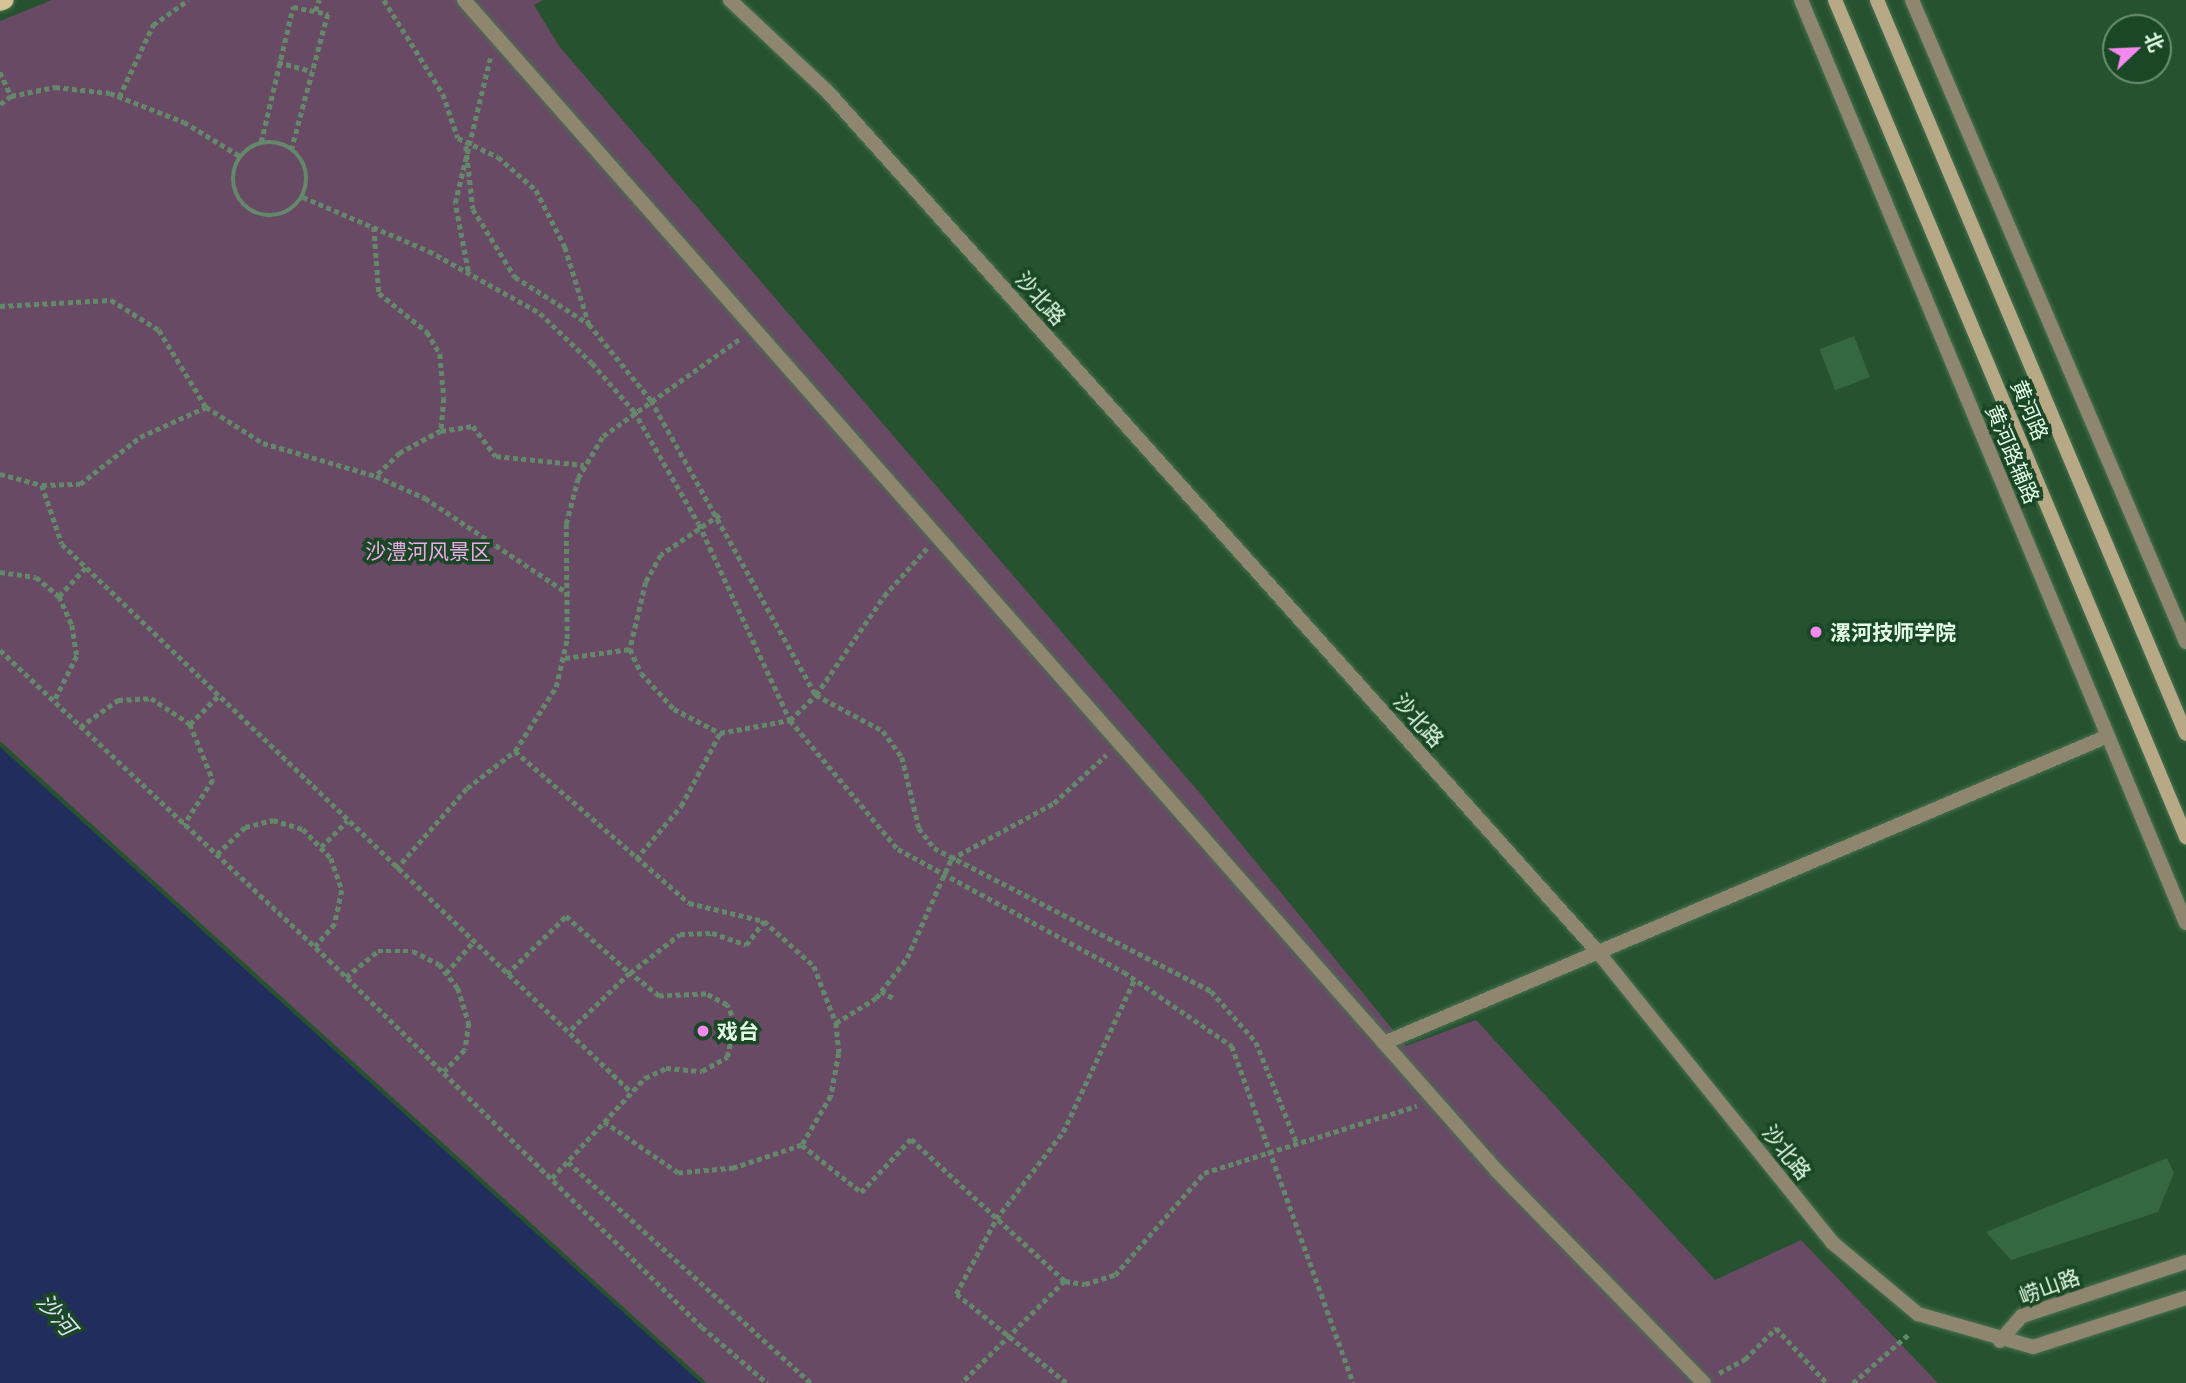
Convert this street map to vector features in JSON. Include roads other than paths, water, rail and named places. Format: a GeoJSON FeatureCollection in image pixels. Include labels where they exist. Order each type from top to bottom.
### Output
{"type":"FeatureCollection","features":[{"type":"Feature","properties":{"kind":"main road"},"geometry":{"type":"LineString","coordinates":[[0,2],[5,0]]}},
{"type":"Feature","properties":{"kind":"main road","name":"黄河路"},"geometry":{"type":"LineString","coordinates":[[1835,0],[2186,836]]}},
{"type":"Feature","properties":{"kind":"main road","name":"黄河路"},"geometry":{"type":"LineString","coordinates":[[1877,0],[2186,734]]}},
{"type":"Feature","properties":{"kind":"street"},"geometry":{"type":"LineString","coordinates":[[464,0],[1434,1100],[1703,1382]]}},
{"type":"Feature","properties":{"kind":"street","name":"沙北路"},"geometry":{"type":"LineString","coordinates":[[730,0],[827,91],[1598,952],[1833,1243],[1918,1314],[2000,1341]]}},
{"type":"Feature","properties":{"kind":"street","name":"黄河路辅路"},"geometry":{"type":"LineString","coordinates":[[1801,0],[2186,923]]}},
{"type":"Feature","properties":{"kind":"street"},"geometry":{"type":"LineString","coordinates":[[1912,0],[2186,642]]}},
{"type":"Feature","properties":{"kind":"street"},"geometry":{"type":"LineString","coordinates":[[1384,1043],[2108,736]]}},
{"type":"Feature","properties":{"kind":"street","name":"崂山路"},"geometry":{"type":"LineString","coordinates":[[2000,1341],[2022,1316],[2186,1262]]}},
{"type":"Feature","properties":{"kind":"street"},"geometry":{"type":"LineString","coordinates":[[2000,1341],[2033,1347],[2186,1298]]}},
{"type":"Feature","properties":{"kind":"water","name":"沙河"},"geometry":{"type":"Polygon","coordinates":[[[0,747],[701,1383],[0,1383],[0,747]]]}},
{"type":"Feature","properties":{"kind":"place","name":"漯河技师学院"},"geometry":{"type":"Point","coordinates":[1816,632]}},
{"type":"Feature","properties":{"kind":"place","name":"戏台"},"geometry":{"type":"Point","coordinates":[703,1031]}},
{"type":"Feature","properties":{"kind":"park label","name":"沙澧河风景区"},"geometry":{"type":"Point","coordinates":[428,551]}}]}
